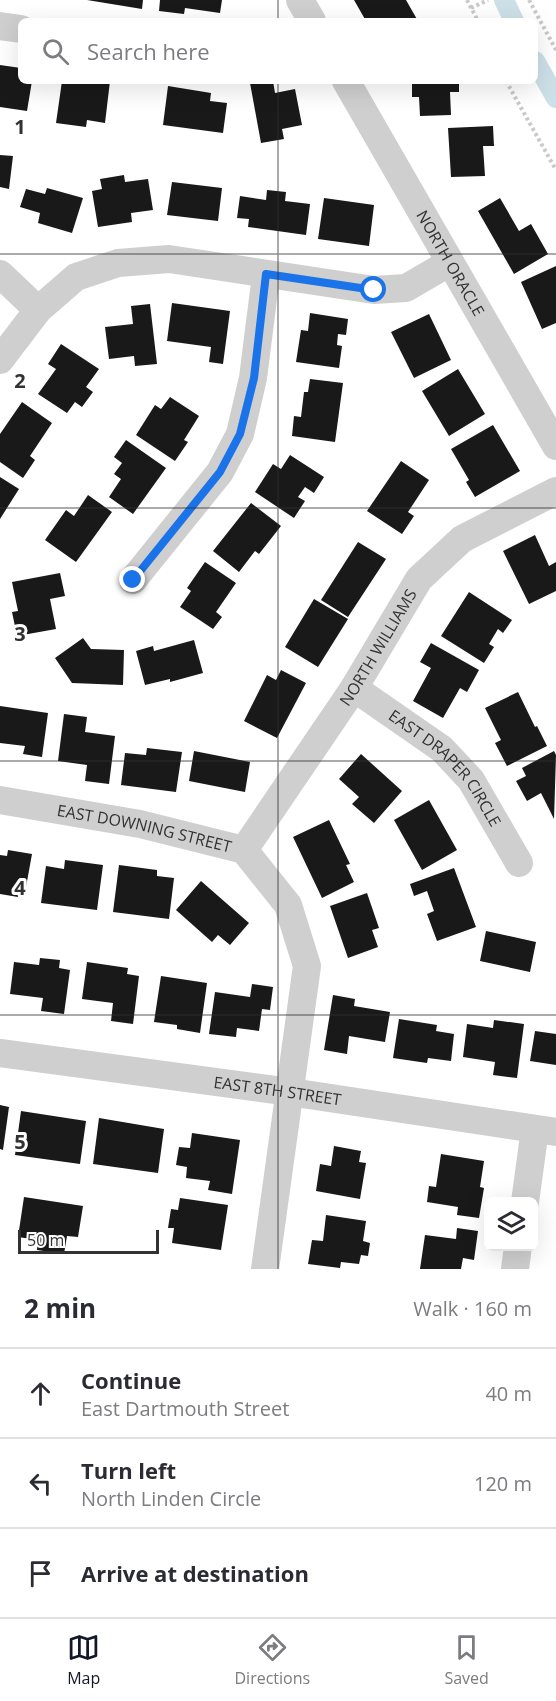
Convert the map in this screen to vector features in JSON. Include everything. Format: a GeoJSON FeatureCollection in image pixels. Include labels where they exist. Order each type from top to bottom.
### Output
{"type":"FeatureCollection","features":[{"type":"Feature","properties":{"kind":"street"},"geometry":{"type":"LineString","coordinates":[[0,26],[18,29]]}},
{"type":"Feature","properties":{"kind":"street","name":"NORTH ORACLE"},"geometry":{"type":"LineString","coordinates":[[348,84],[556,446]]}},
{"type":"Feature","properties":{"kind":"street"},"geometry":{"type":"LineString","coordinates":[[0,360],[38,310],[76,278],[118,263],[169,259],[374,290],[406,288],[449,263]]}},
{"type":"Feature","properties":{"kind":"street"},"geometry":{"type":"LineString","coordinates":[[0,274],[38,310]]}},
{"type":"Feature","properties":{"kind":"street"},"geometry":{"type":"LineString","coordinates":[[133,580],[220,472],[240,434],[254,378],[266,274]]}},
{"type":"Feature","properties":{"kind":"street","name":"NORTH WILLIAMS"},"geometry":{"type":"LineString","coordinates":[[244,850],[354,688],[419,579],[462,539],[556,491]]}},
{"type":"Feature","properties":{"kind":"street","name":"EAST DRAPER CIRCLE"},"geometry":{"type":"LineString","coordinates":[[354,688],[442,749],[471,780],[519,863]]}},
{"type":"Feature","properties":{"kind":"street","name":"EAST DOWNING STREET"},"geometry":{"type":"LineString","coordinates":[[0,800],[140,824],[244,850],[288,905],[307,966],[265,1269]]}},
{"type":"Feature","properties":{"kind":"street","name":"EAST 8TH STREET"},"geometry":{"type":"LineString","coordinates":[[0,1053],[290,1092],[546,1131]]}},
{"type":"Feature","properties":{"kind":"street"},"geometry":{"type":"LineString","coordinates":[[526,1197],[546,1131]]}},
{"type":"Feature","properties":{"kind":"street"},"geometry":{"type":"LineString","coordinates":[[515,1269],[517,1251]]}},
{"type":"Feature","properties":{"kind":"path"},"geometry":{"type":"LineString","coordinates":[[467,0],[476,18]]}},
{"type":"Feature","properties":{"kind":"path"},"geometry":{"type":"LineString","coordinates":[[471,8],[488,0]]}},
{"type":"Feature","properties":{"kind":"path"},"geometry":{"type":"LineString","coordinates":[[529,0],[556,50]]}},
{"type":"Feature","properties":{"kind":"path"},"geometry":{"type":"LineString","coordinates":[[508,84],[556,170]]}},
{"type":"Feature","properties":{"kind":"building"},"geometry":{"type":"Polygon","coordinates":[[[87,0],[143,0],[142,9],[87,0]]]}},
{"type":"Feature","properties":{"kind":"building"},"geometry":{"type":"Polygon","coordinates":[[[160,0],[222,0],[220,13],[185,8],[184,14],[159,11],[160,0]]]}},
{"type":"Feature","properties":{"kind":"building"},"geometry":{"type":"Polygon","coordinates":[[[354,0],[406,0],[416,18],[364,18],[354,0]]]}},
{"type":"Feature","properties":{"kind":"building"},"geometry":{"type":"Polygon","coordinates":[[[0,65],[18,68],[18,84],[32,84],[27,111],[0,107],[0,65]]]}},
{"type":"Feature","properties":{"kind":"building"},"geometry":{"type":"Polygon","coordinates":[[[62,84],[110,84],[105,123],[87,120],[86,127],[56,123],[62,84]]]}},
{"type":"Feature","properties":{"kind":"building"},"geometry":{"type":"Polygon","coordinates":[[[250,84],[274,84],[275,93],[295,89],[302,125],[282,129],[284,139],[261,143],[250,84]]]}},
{"type":"Feature","properties":{"kind":"building"},"geometry":{"type":"Polygon","coordinates":[[[412,84],[459,84],[459,92],[450,92],[451,115],[420,116],[419,97],[412,97],[412,84]]]}},
{"type":"Feature","properties":{"kind":"building"},"geometry":{"type":"Polygon","coordinates":[[[168,86],[211,93],[210,101],[227,103],[223,133],[163,125],[168,86]]]}},
{"type":"Feature","properties":{"kind":"building"},"geometry":{"type":"Polygon","coordinates":[[[493,126],[494,146],[483,146],[485,176],[451,177],[448,128],[493,126]]]}},
{"type":"Feature","properties":{"kind":"building"},"geometry":{"type":"Polygon","coordinates":[[[0,155],[13,156],[9,189],[0,187],[0,155]]]}},
{"type":"Feature","properties":{"kind":"building"},"geometry":{"type":"Polygon","coordinates":[[[124,175],[125,182],[148,179],[153,210],[131,213],[132,222],[98,227],[92,191],[102,189],[100,179],[124,175]]]}},
{"type":"Feature","properties":{"kind":"building"},"geometry":{"type":"Polygon","coordinates":[[[172,182],[222,188],[218,221],[167,215],[172,182]]]}},
{"type":"Feature","properties":{"kind":"building"},"geometry":{"type":"Polygon","coordinates":[[[47,188],[83,198],[72,233],[38,223],[40,213],[20,207],[26,189],[45,194],[47,188]]]}},
{"type":"Feature","properties":{"kind":"building"},"geometry":{"type":"Polygon","coordinates":[[[267,190],[286,192],[285,201],[310,204],[306,235],[248,227],[249,219],[237,218],[240,196],[266,200],[267,190]]]}},
{"type":"Feature","properties":{"kind":"building"},"geometry":{"type":"Polygon","coordinates":[[[324,198],[374,205],[369,246],[318,239],[324,198]]]}},
{"type":"Feature","properties":{"kind":"building"},"geometry":{"type":"Polygon","coordinates":[[[500,198],[519,231],[531,224],[548,254],[514,274],[478,211],[500,198]]]}},
{"type":"Feature","properties":{"kind":"building"},"geometry":{"type":"Polygon","coordinates":[[[556,266],[556,323],[542,329],[521,282],[556,266]]]}},
{"type":"Feature","properties":{"kind":"building"},"geometry":{"type":"Polygon","coordinates":[[[172,303],[230,311],[223,364],[209,362],[211,347],[167,341],[172,303]]]}},
{"type":"Feature","properties":{"kind":"building"},"geometry":{"type":"Polygon","coordinates":[[[150,304],[157,364],[135,366],[134,356],[109,359],[105,327],[133,324],[131,306],[150,304]]]}},
{"type":"Feature","properties":{"kind":"building"},"geometry":{"type":"Polygon","coordinates":[[[310,313],[348,319],[346,335],[338,334],[337,345],[342,346],[339,368],[296,362],[301,330],[308,331],[310,313]]]}},
{"type":"Feature","properties":{"kind":"building"},"geometry":{"type":"Polygon","coordinates":[[[429,314],[451,360],[414,378],[391,332],[429,314]]]}},
{"type":"Feature","properties":{"kind":"building"},"geometry":{"type":"Polygon","coordinates":[[[61,344],[99,369],[86,387],[93,392],[82,407],[75,402],[67,413],[38,394],[56,369],[48,364],[61,344]]]}},
{"type":"Feature","properties":{"kind":"building"},"geometry":{"type":"Polygon","coordinates":[[[458,369],[485,414],[449,436],[422,391],[458,369]]]}},
{"type":"Feature","properties":{"kind":"building"},"geometry":{"type":"Polygon","coordinates":[[[310,379],[343,383],[335,442],[292,436],[294,416],[301,417],[304,392],[308,392],[310,379]]]}},
{"type":"Feature","properties":{"kind":"building"},"geometry":{"type":"Polygon","coordinates":[[[170,397],[199,416],[184,440],[188,442],[175,461],[136,435],[155,405],[161,409],[170,397]]]}},
{"type":"Feature","properties":{"kind":"building"},"geometry":{"type":"Polygon","coordinates":[[[22,402],[52,423],[30,456],[35,460],[23,478],[0,462],[0,434],[22,402]]]}},
{"type":"Feature","properties":{"kind":"building"},"geometry":{"type":"Polygon","coordinates":[[[493,425],[520,471],[475,497],[466,482],[469,480],[451,449],[493,425]]]}},
{"type":"Feature","properties":{"kind":"building"},"geometry":{"type":"Polygon","coordinates":[[[126,440],[166,468],[133,514],[109,497],[121,479],[114,474],[122,463],[114,457],[126,440]]]}},
{"type":"Feature","properties":{"kind":"building"},"geometry":{"type":"Polygon","coordinates":[[[290,455],[324,477],[314,493],[305,487],[298,497],[305,501],[294,518],[255,492],[273,464],[281,469],[290,455]]]}},
{"type":"Feature","properties":{"kind":"building"},"geometry":{"type":"Polygon","coordinates":[[[401,461],[429,480],[408,512],[414,516],[402,534],[367,511],[401,461]]]}},
{"type":"Feature","properties":{"kind":"building"},"geometry":{"type":"Polygon","coordinates":[[[0,477],[19,489],[0,519],[0,477]]]}},
{"type":"Feature","properties":{"kind":"building"},"geometry":{"type":"Polygon","coordinates":[[[88,495],[112,512],[76,562],[45,540],[66,510],[74,516],[88,495]]]}},
{"type":"Feature","properties":{"kind":"building"},"geometry":{"type":"Polygon","coordinates":[[[251,503],[281,526],[259,554],[255,551],[239,572],[213,551],[251,503]]]}},
{"type":"Feature","properties":{"kind":"building"},"geometry":{"type":"Polygon","coordinates":[[[535,535],[549,566],[556,562],[556,591],[529,604],[503,551],[535,535]]]}},
{"type":"Feature","properties":{"kind":"building"},"geometry":{"type":"Polygon","coordinates":[[[358,542],[386,559],[348,617],[321,600],[358,542]]]}},
{"type":"Feature","properties":{"kind":"building"},"geometry":{"type":"Polygon","coordinates":[[[205,562],[236,583],[216,612],[222,617],[213,629],[180,607],[191,591],[187,588],[205,562]]]}},
{"type":"Feature","properties":{"kind":"building"},"geometry":{"type":"Polygon","coordinates":[[[60,573],[65,596],[50,599],[56,629],[17,636],[12,612],[18,611],[12,582],[60,573]]]}},
{"type":"Feature","properties":{"kind":"building"},"geometry":{"type":"Polygon","coordinates":[[[469,592],[512,620],[503,633],[498,629],[489,644],[494,647],[484,663],[441,636],[469,592]]]}},
{"type":"Feature","properties":{"kind":"building"},"geometry":{"type":"Polygon","coordinates":[[[314,599],[348,619],[318,667],[285,647],[314,599]]]}},
{"type":"Feature","properties":{"kind":"building"},"geometry":{"type":"Polygon","coordinates":[[[83,638],[91,649],[124,650],[123,685],[72,683],[55,658],[83,638]]]}},
{"type":"Feature","properties":{"kind":"building"},"geometry":{"type":"Polygon","coordinates":[[[194,640],[203,673],[170,682],[170,679],[145,685],[136,651],[153,646],[154,651],[194,640]]]}},
{"type":"Feature","properties":{"kind":"building"},"geometry":{"type":"Polygon","coordinates":[[[431,643],[479,670],[467,692],[460,688],[443,718],[413,701],[431,668],[420,662],[431,643]]]}},
{"type":"Feature","properties":{"kind":"building"},"geometry":{"type":"Polygon","coordinates":[[[281,670],[306,683],[277,738],[244,721],[267,675],[276,680],[281,670]]]}},
{"type":"Feature","properties":{"kind":"building"},"geometry":{"type":"Polygon","coordinates":[[[518,692],[547,746],[507,766],[495,743],[501,740],[485,708],[518,692]]]}},
{"type":"Feature","properties":{"kind":"building"},"geometry":{"type":"Polygon","coordinates":[[[0,706],[48,713],[42,757],[23,754],[25,746],[0,743],[0,706]]]}},
{"type":"Feature","properties":{"kind":"building"},"geometry":{"type":"Polygon","coordinates":[[[64,714],[87,717],[85,732],[115,736],[109,784],[85,781],[87,765],[58,761],[64,714]]]}},
{"type":"Feature","properties":{"kind":"building"},"geometry":{"type":"Polygon","coordinates":[[[147,748],[182,752],[176,792],[121,785],[125,753],[146,755],[147,748]]]}},
{"type":"Feature","properties":{"kind":"building"},"geometry":{"type":"Polygon","coordinates":[[[194,751],[250,762],[245,792],[189,781],[194,751]]]}},
{"type":"Feature","properties":{"kind":"building"},"geometry":{"type":"Polygon","coordinates":[[[554,751],[556,755],[554,819],[541,793],[527,801],[516,781],[526,776],[522,768],[554,751]]]}},
{"type":"Feature","properties":{"kind":"building"},"geometry":{"type":"Polygon","coordinates":[[[361,754],[402,791],[374,823],[352,804],[359,797],[339,779],[361,754]]]}},
{"type":"Feature","properties":{"kind":"building"},"geometry":{"type":"Polygon","coordinates":[[[429,800],[457,850],[422,870],[394,820],[429,800]]]}},
{"type":"Feature","properties":{"kind":"building"},"geometry":{"type":"Polygon","coordinates":[[[329,820],[350,864],[346,865],[354,882],[322,898],[293,837],[329,820]]]}},
{"type":"Feature","properties":{"kind":"building"},"geometry":{"type":"Polygon","coordinates":[[[8,850],[32,854],[24,898],[0,894],[0,855],[7,856],[8,850]]]}},
{"type":"Feature","properties":{"kind":"building"},"geometry":{"type":"Polygon","coordinates":[[[65,860],[103,865],[97,910],[41,903],[46,866],[64,869],[65,860]]]}},
{"type":"Feature","properties":{"kind":"building"},"geometry":{"type":"Polygon","coordinates":[[[119,865],[157,870],[157,876],[174,878],[169,919],[113,912],[119,865]]]}},
{"type":"Feature","properties":{"kind":"building"},"geometry":{"type":"Polygon","coordinates":[[[454,868],[476,927],[437,941],[427,914],[434,911],[427,891],[414,896],[410,884],[454,868]]]}},
{"type":"Feature","properties":{"kind":"building"},"geometry":{"type":"Polygon","coordinates":[[[201,881],[249,923],[230,945],[218,935],[212,942],[176,910],[201,881]]]}},
{"type":"Feature","properties":{"kind":"building"},"geometry":{"type":"Polygon","coordinates":[[[367,893],[379,928],[372,930],[378,947],[348,958],[330,906],[367,893]]]}},
{"type":"Feature","properties":{"kind":"building"},"geometry":{"type":"Polygon","coordinates":[[[486,931],[536,942],[530,972],[480,961],[486,931]]]}},
{"type":"Feature","properties":{"kind":"building"},"geometry":{"type":"Polygon","coordinates":[[[40,958],[60,960],[59,968],[70,970],[64,1014],[41,1011],[43,998],[10,994],[14,962],[39,965],[40,958]]]}},
{"type":"Feature","properties":{"kind":"building"},"geometry":{"type":"Polygon","coordinates":[[[87,962],[128,968],[127,974],[139,976],[133,1024],[111,1021],[113,1003],[82,999],[87,962]]]}},
{"type":"Feature","properties":{"kind":"building"},"geometry":{"type":"Polygon","coordinates":[[[161,976],[207,983],[200,1033],[177,1029],[177,1025],[154,1022],[161,976]]]}},
{"type":"Feature","properties":{"kind":"building"},"geometry":{"type":"Polygon","coordinates":[[[252,984],[273,987],[270,1010],[262,1009],[259,1031],[237,1028],[236,1037],[209,1034],[215,992],[250,997],[252,984]]]}},
{"type":"Feature","properties":{"kind":"building"},"geometry":{"type":"Polygon","coordinates":[[[333,995],[355,999],[354,1006],[390,1012],[385,1042],[349,1036],[347,1054],[324,1050],[333,995]]]}},
{"type":"Feature","properties":{"kind":"building"},"geometry":{"type":"Polygon","coordinates":[[[399,1019],[437,1025],[436,1031],[454,1034],[451,1061],[428,1058],[427,1063],[393,1058],[399,1019]]]}},
{"type":"Feature","properties":{"kind":"building"},"geometry":{"type":"Polygon","coordinates":[[[494,1020],[524,1024],[517,1078],[493,1075],[495,1062],[463,1057],[467,1024],[493,1028],[494,1020]]]}},
{"type":"Feature","properties":{"kind":"building"},"geometry":{"type":"Polygon","coordinates":[[[535,1031],[556,1034],[556,1065],[530,1061],[535,1031]]]}},
{"type":"Feature","properties":{"kind":"building"},"geometry":{"type":"Polygon","coordinates":[[[0,1105],[9,1107],[3,1150],[0,1149],[0,1105]]]}},
{"type":"Feature","properties":{"kind":"building"},"geometry":{"type":"Polygon","coordinates":[[[21,1111],[86,1121],[80,1164],[15,1155],[21,1111]]]}},
{"type":"Feature","properties":{"kind":"building"},"geometry":{"type":"Polygon","coordinates":[[[99,1118],[164,1129],[158,1173],[93,1164],[99,1118]]]}},
{"type":"Feature","properties":{"kind":"building"},"geometry":{"type":"Polygon","coordinates":[[[192,1133],[240,1140],[232,1194],[208,1190],[210,1181],[186,1178],[187,1167],[176,1165],[179,1147],[190,1148],[192,1133]]]}},
{"type":"Feature","properties":{"kind":"building"},"geometry":{"type":"Polygon","coordinates":[[[334,1146],[361,1151],[359,1162],[366,1163],[360,1199],[316,1191],[320,1164],[331,1166],[334,1146]]]}},
{"type":"Feature","properties":{"kind":"building"},"geometry":{"type":"Polygon","coordinates":[[[441,1154],[484,1161],[480,1187],[484,1188],[479,1218],[457,1215],[458,1207],[427,1202],[429,1186],[436,1187],[441,1154]]]}},
{"type":"Feature","properties":{"kind":"building"},"geometry":{"type":"Polygon","coordinates":[[[24,1197],[83,1206],[78,1237],[67,1236],[64,1254],[37,1250],[38,1240],[18,1237],[24,1197]]]}},
{"type":"Feature","properties":{"kind":"building"},"geometry":{"type":"Polygon","coordinates":[[[180,1198],[228,1205],[221,1250],[172,1243],[174,1228],[168,1228],[171,1209],[178,1210],[180,1198]]]}},
{"type":"Feature","properties":{"kind":"building"},"geometry":{"type":"Polygon","coordinates":[[[326,1215],[366,1221],[363,1241],[370,1243],[368,1256],[361,1255],[359,1264],[341,1262],[340,1268],[308,1264],[312,1240],[323,1241],[326,1215]]]}},
{"type":"Feature","properties":{"kind":"building"},"geometry":{"type":"Polygon","coordinates":[[[457,1228],[478,1231],[474,1260],[463,1258],[461,1269],[420,1269],[425,1235],[456,1239],[457,1228]]]}},
{"type":"Feature","properties":{"kind":"waterway"},"geometry":{"type":"LineString","coordinates":[[504,0],[513,18]]}},
{"type":"Feature","properties":{"kind":"waterway"},"geometry":{"type":"LineString","coordinates":[[538,66],[556,98]]}},
{"type":"Feature","properties":{"kind":"route"},"geometry":{"type":"LineString","coordinates":[[133,580],[220,472],[240,434],[254,378],[266,274],[374,290]]}}]}
